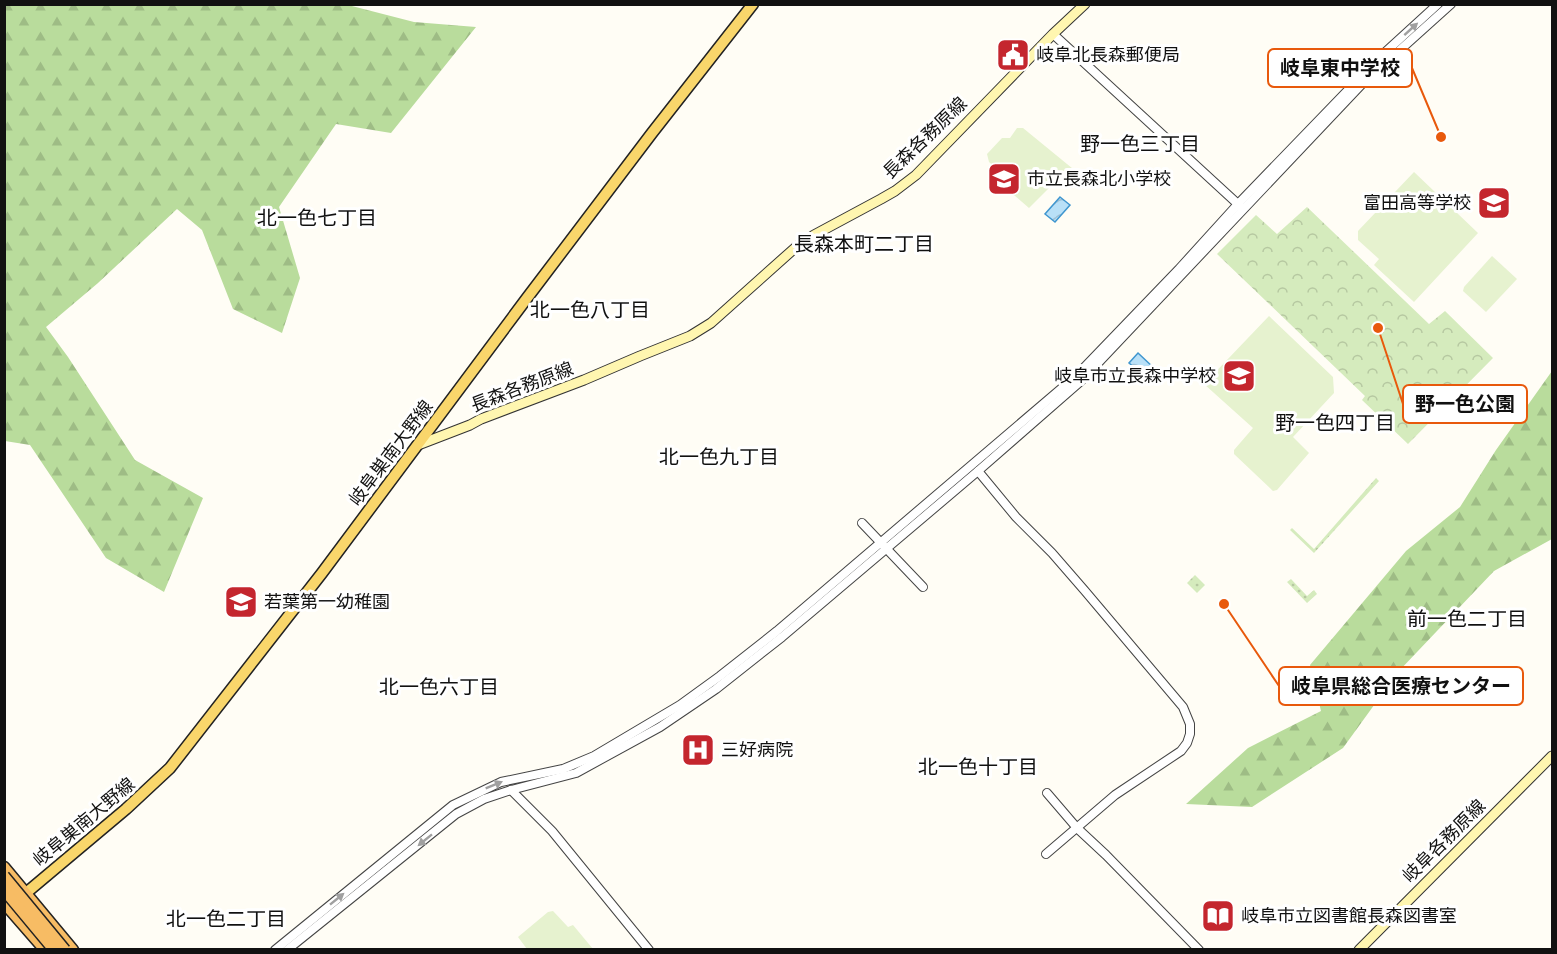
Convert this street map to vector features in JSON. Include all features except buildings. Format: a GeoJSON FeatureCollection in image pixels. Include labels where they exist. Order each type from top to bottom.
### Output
{"type":"FeatureCollection","features":[{"type":"Feature","properties":{"kind":"highway"},"geometry":{"type":"LineString","coordinates":[[4,867],[73,950]]}},
{"type":"Feature","properties":{"kind":"highway"},"geometry":{"type":"LineString","coordinates":[[4,876],[65,950]]}},
{"type":"Feature","properties":{"kind":"highway"},"geometry":{"type":"LineString","coordinates":[[4,890],[54,950]]}},
{"type":"Feature","properties":{"kind":"highway"},"geometry":{"type":"LineString","coordinates":[[26,893],[6,907],[45,950]]}},
{"type":"Feature","properties":{"kind":"main road","name":"岐阜巣南大野線"},"geometry":{"type":"LineString","coordinates":[[26,893],[126,809],[170,768],[322,573],[526,298],[753,4]]}},
{"type":"Feature","properties":{"kind":"main road","name":"長森各務原線"},"geometry":{"type":"LineString","coordinates":[[418,445],[690,336],[711,323],[796,247],[888,195],[915,175],[1085,4]]}},
{"type":"Feature","properties":{"kind":"main road","name":"岐阜各務原線"},"geometry":{"type":"LineString","coordinates":[[1359,950],[1552,756]]}},
{"type":"Feature","properties":{"kind":"street"},"geometry":{"type":"LineString","coordinates":[[275,950],[453,805],[501,782],[575,765],[680,705],[720,676],[978,471],[1081,381],[1380,57],[1438,4]]}},
{"type":"Feature","properties":{"kind":"street"},"geometry":{"type":"LineString","coordinates":[[287,950],[456,814],[484,799],[576,773],[660,727],[716,689],[774,644],[1077,376],[1361,85],[1451,4]]}},
{"type":"Feature","properties":{"kind":"street"},"geometry":{"type":"LineString","coordinates":[[1053,34],[1241,207]]}},
{"type":"Feature","properties":{"kind":"street"},"geometry":{"type":"LineString","coordinates":[[978,471],[1016,517],[1052,553],[1148,664],[1183,707],[1189,719],[1190,734],[1181,751],[1130,784],[1047,854]]}},
{"type":"Feature","properties":{"kind":"street"},"geometry":{"type":"LineString","coordinates":[[862,523],[923,587]]}},
{"type":"Feature","properties":{"kind":"street"},"geometry":{"type":"LineString","coordinates":[[511,790],[552,831],[649,950]]}},
{"type":"Feature","properties":{"kind":"street"},"geometry":{"type":"LineString","coordinates":[[1047,793],[1077,828],[1199,950]]}},
{"type":"Feature","properties":{"kind":"green space"},"geometry":{"type":"Polygon","coordinates":[[[5,4],[348,5],[414,22],[476,27],[391,133],[336,124],[279,207],[300,278],[282,333],[233,309],[202,230],[177,209],[98,283],[46,327],[135,460],[203,498],[164,592],[106,558],[30,445],[5,441],[5,4]]]}},
{"type":"Feature","properties":{"kind":"green space"},"geometry":{"type":"Polygon","coordinates":[[[1017,128],[1023,128],[1078,173],[1063,187],[1051,186],[1029,208],[1007,189],[1010,180],[989,162],[987,154],[1002,138],[1010,138],[1017,128]]]}},
{"type":"Feature","properties":{"kind":"green space"},"geometry":{"type":"Polygon","coordinates":[[[1414,172],[1478,233],[1414,302],[1374,265],[1379,259],[1358,240],[1358,231],[1414,172]]]}},
{"type":"Feature","properties":{"kind":"green space"},"geometry":{"type":"Polygon","coordinates":[[[1307,207],[1429,324],[1445,311],[1493,358],[1408,444],[1362,400],[1365,396],[1217,254],[1256,215],[1277,234],[1307,207]]]}},
{"type":"Feature","properties":{"kind":"green space"},"geometry":{"type":"Polygon","coordinates":[[[1492,256],[1517,279],[1486,312],[1463,291],[1492,256]]]}},
{"type":"Feature","properties":{"kind":"green space"},"geometry":{"type":"Polygon","coordinates":[[[1269,316],[1333,377],[1334,393],[1293,437],[1309,453],[1277,490],[1273,491],[1234,454],[1234,450],[1253,428],[1204,384],[1269,316]]]}},
{"type":"Feature","properties":{"kind":"green space"},"geometry":{"type":"Polygon","coordinates":[[[1552,371],[1552,539],[1494,571],[1398,672],[1343,748],[1252,807],[1186,804],[1248,748],[1321,711],[1310,665],[1406,551],[1460,507],[1496,450],[1552,371]]]}},
{"type":"Feature","properties":{"kind":"green space"},"geometry":{"type":"Polygon","coordinates":[[[1376,478],[1379,481],[1314,553],[1290,530],[1292,528],[1314,549],[1376,478]]]}},
{"type":"Feature","properties":{"kind":"green space"},"geometry":{"type":"Polygon","coordinates":[[[1195,575],[1205,585],[1197,593],[1187,583],[1195,575]]]}},
{"type":"Feature","properties":{"kind":"green space"},"geometry":{"type":"Polygon","coordinates":[[[1291,579],[1307,596],[1314,590],[1317,594],[1307,603],[1287,582],[1291,579]]]}},
{"type":"Feature","properties":{"kind":"green space"},"geometry":{"type":"Polygon","coordinates":[[[553,911],[568,927],[573,925],[593,949],[527,949],[518,937],[548,912],[553,911]]]}},
{"type":"Feature","properties":{"kind":"water"},"geometry":{"type":"Polygon","coordinates":[[[1060,197],[1070,205],[1055,222],[1045,214],[1060,197]]]}},
{"type":"Feature","properties":{"kind":"water"},"geometry":{"type":"Polygon","coordinates":[[[1138,353],[1155,369],[1146,378],[1129,363],[1138,353]]]}},
{"type":"Feature","properties":{"kind":"place","name":"岐阜北長森郵便局"},"geometry":{"type":"Point","coordinates":[1013,55]}},
{"type":"Feature","properties":{"kind":"place","name":"岐阜東中学校"},"geometry":{"type":"Point","coordinates":[1441,137]}},
{"type":"Feature","properties":{"kind":"place","name":"市立長森北小学校"},"geometry":{"type":"Point","coordinates":[1004,179]}},
{"type":"Feature","properties":{"kind":"place","name":"富田高等学校"},"geometry":{"type":"Point","coordinates":[1494,203]}},
{"type":"Feature","properties":{"kind":"place","name":"野一色公園"},"geometry":{"type":"Point","coordinates":[1378,328]}},
{"type":"Feature","properties":{"kind":"place","name":"岐阜市立長森中学校"},"geometry":{"type":"Point","coordinates":[1239,376]}},
{"type":"Feature","properties":{"kind":"place","name":"若葉第一幼稚園"},"geometry":{"type":"Point","coordinates":[241,602]}},
{"type":"Feature","properties":{"kind":"place","name":"岐阜県総合医療センター"},"geometry":{"type":"Point","coordinates":[1224,604]}},
{"type":"Feature","properties":{"kind":"place","name":"三好病院"},"geometry":{"type":"Point","coordinates":[698,750]}},
{"type":"Feature","properties":{"kind":"place","name":"岐阜市立図書館長森図書室"},"geometry":{"type":"Point","coordinates":[1218,916]}},
{"type":"Feature","properties":{"kind":"district","name":"野一色三丁目"},"geometry":{"type":"Point","coordinates":[1140,144]}},
{"type":"Feature","properties":{"kind":"district","name":"北一色七丁目"},"geometry":{"type":"Point","coordinates":[317,218]}},
{"type":"Feature","properties":{"kind":"district","name":"長森本町二丁目"},"geometry":{"type":"Point","coordinates":[864,244]}},
{"type":"Feature","properties":{"kind":"district","name":"北一色八丁目"},"geometry":{"type":"Point","coordinates":[590,310]}},
{"type":"Feature","properties":{"kind":"district","name":"野一色四丁目"},"geometry":{"type":"Point","coordinates":[1335,423]}},
{"type":"Feature","properties":{"kind":"district","name":"北一色九丁目"},"geometry":{"type":"Point","coordinates":[719,457]}},
{"type":"Feature","properties":{"kind":"district","name":"前一色二丁目"},"geometry":{"type":"Point","coordinates":[1467,619]}},
{"type":"Feature","properties":{"kind":"district","name":"北一色六丁目"},"geometry":{"type":"Point","coordinates":[439,687]}},
{"type":"Feature","properties":{"kind":"district","name":"北一色十丁目"},"geometry":{"type":"Point","coordinates":[978,767]}},
{"type":"Feature","properties":{"kind":"district","name":"北一色二丁目"},"geometry":{"type":"Point","coordinates":[226,919]}}]}
